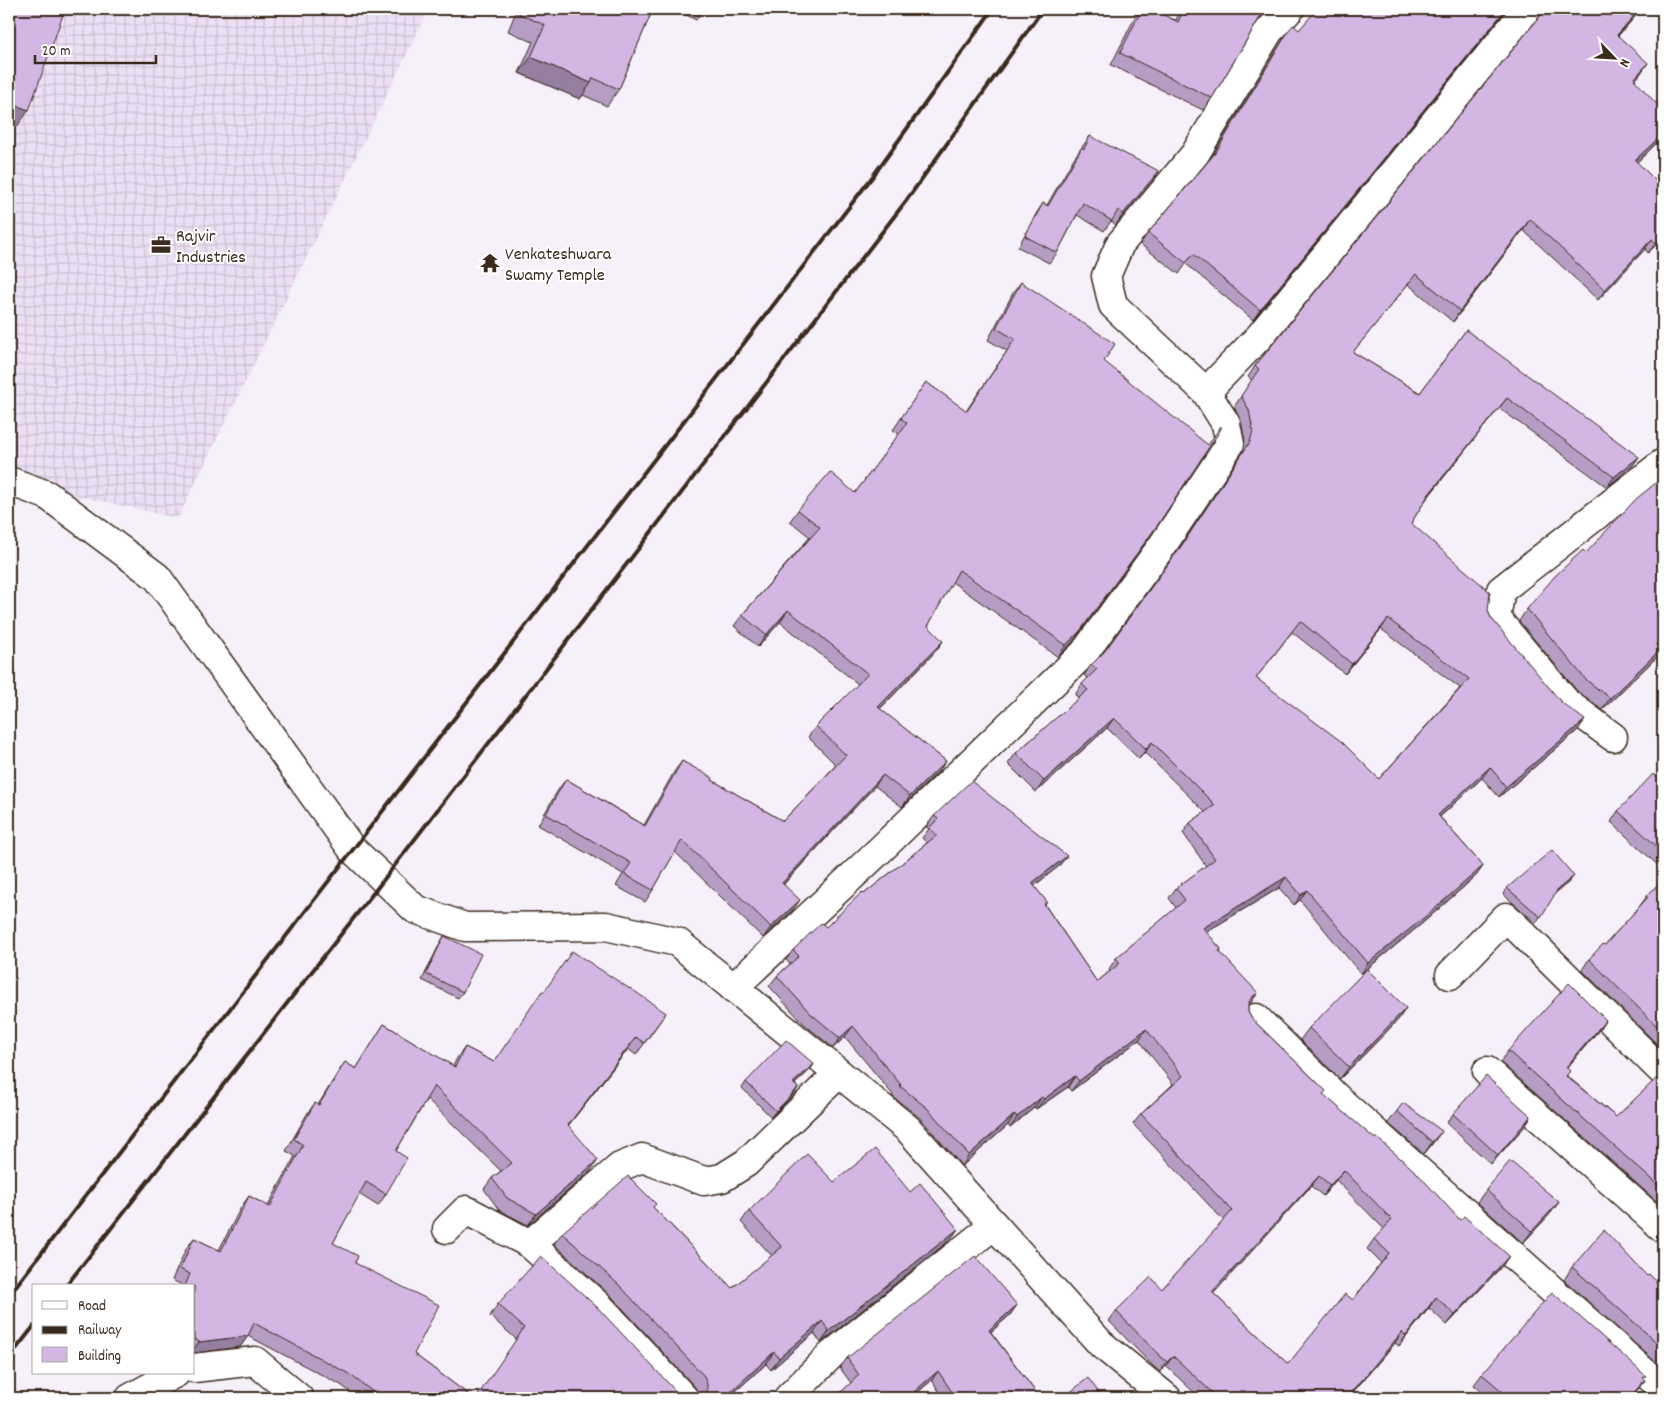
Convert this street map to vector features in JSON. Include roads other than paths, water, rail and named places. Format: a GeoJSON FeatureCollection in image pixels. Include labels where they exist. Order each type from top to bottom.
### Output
{"type":"FeatureCollection","features":[{"type":"Feature","properties":{"kind":"street"},"geometry":{"type":"LineString","coordinates":[[733,988],[880,850],[1084,652],[1162,546],[1230,444],[1226,424],[1206,392],[1113,305],[1106,276],[1120,244],[1195,154],[1270,31],[1290,9]]}},
{"type":"Feature","properties":{"kind":"street"},"geometry":{"type":"LineString","coordinates":[[1206,392],[1260,337],[1527,9]]}},
{"type":"Feature","properties":{"kind":"street"},"geometry":{"type":"LineString","coordinates":[[1613,737],[1567,703],[1496,618],[1501,590],[1663,463]]}},
{"type":"Feature","properties":{"kind":"street"},"geometry":{"type":"LineString","coordinates":[[9,481],[47,495],[157,577],[352,849],[415,909],[465,927],[606,926],[677,942],[908,1129],[1101,1344],[1167,1398]]}},
{"type":"Feature","properties":{"kind":"street"},"geometry":{"type":"LineString","coordinates":[[1450,975],[1506,917],[1663,1072]]}},
{"type":"Feature","properties":{"kind":"street"},"geometry":{"type":"LineString","coordinates":[[1256,1018],[1337,1098],[1663,1388],[1656,1398]]}},
{"type":"Feature","properties":{"kind":"street"},"geometry":{"type":"LineString","coordinates":[[1487,1071],[1663,1228]]}},
{"type":"Feature","properties":{"kind":"street"},"geometry":{"type":"LineString","coordinates":[[530,1244],[620,1167],[642,1158],[704,1182],[722,1178],[746,1162],[839,1073]]}},
{"type":"Feature","properties":{"kind":"street"},"geometry":{"type":"LineString","coordinates":[[447,1229],[466,1210],[530,1244],[601,1308],[684,1398]]}},
{"type":"Feature","properties":{"kind":"street"},"geometry":{"type":"LineString","coordinates":[[788,1398],[831,1355],[994,1225]]}},
{"type":"Feature","properties":{"kind":"street"},"geometry":{"type":"LineString","coordinates":[[195,1368],[255,1360],[298,1398]]}},
{"type":"Feature","properties":{"kind":"street"},"geometry":{"type":"LineString","coordinates":[[130,1398],[174,1374]]}},
{"type":"Feature","properties":{"kind":"railway"},"geometry":{"type":"LineString","coordinates":[[9,1295],[873,176],[993,9]]}},
{"type":"Feature","properties":{"kind":"railway"},"geometry":{"type":"LineString","coordinates":[[68,1284],[385,878],[906,201],[1043,9]]}},
{"type":"Feature","properties":{"kind":"railway"},"geometry":{"type":"LineString","coordinates":[[9,1358],[32,1329]]}},
{"type":"Feature","properties":{"kind":"place","name":"Rajvir Industries"},"geometry":{"type":"Point","coordinates":[161,245]}},
{"type":"Feature","properties":{"kind":"place","name":"Venkateshwara Swamy Temple"},"geometry":{"type":"Point","coordinates":[490,263]}}]}
